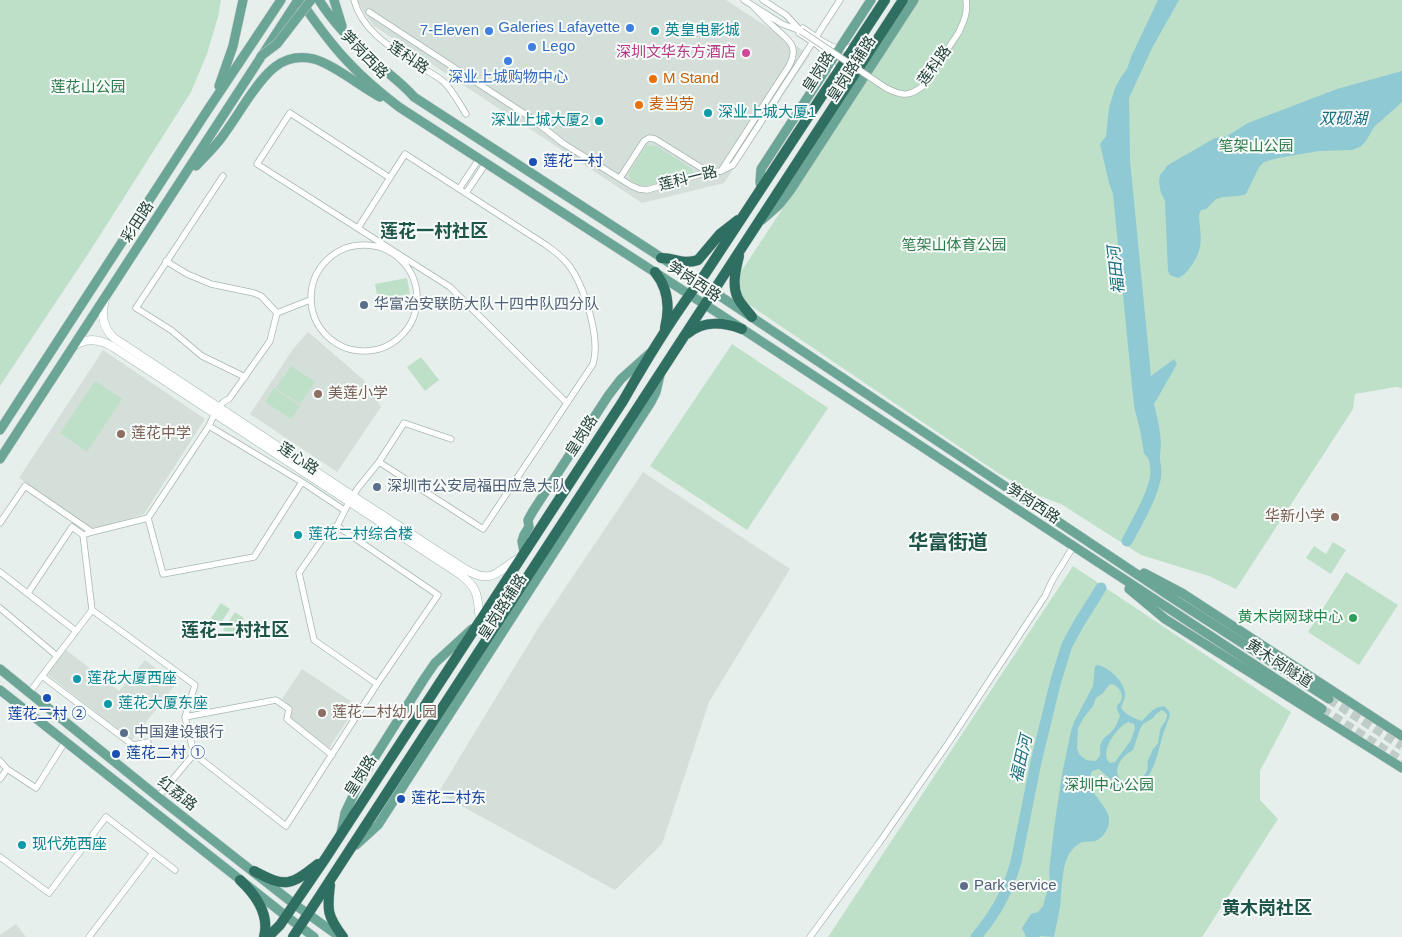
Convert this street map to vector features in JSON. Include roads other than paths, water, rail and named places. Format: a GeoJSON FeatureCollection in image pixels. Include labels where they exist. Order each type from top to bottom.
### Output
{"type":"FeatureCollection","features":[{"type":"Feature","properties":{"kind":"highway","name":"皇岗路"},"geometry":{"type":"LineString","coordinates":[[268,937],[280,925],[325,859],[623,401],[650,353],[885,0]]}},
{"type":"Feature","properties":{"kind":"highway","name":"皇岗路"},"geometry":{"type":"LineString","coordinates":[[293,937],[903,0]]}},
{"type":"Feature","properties":{"kind":"highway"},"geometry":{"type":"LineString","coordinates":[[661,258],[672,258],[684,263],[698,260],[720,234],[743,216]]}},
{"type":"Feature","properties":{"kind":"highway"},"geometry":{"type":"LineString","coordinates":[[742,247],[736,267],[735,289],[739,301],[752,317]]}},
{"type":"Feature","properties":{"kind":"highway"},"geometry":{"type":"LineString","coordinates":[[655,272],[663,285],[667,299],[667,315],[663,334]]}},
{"type":"Feature","properties":{"kind":"highway"},"geometry":{"type":"LineString","coordinates":[[684,336],[699,326],[709,324],[720,323],[742,329]]}},
{"type":"Feature","properties":{"kind":"highway"},"geometry":{"type":"LineString","coordinates":[[254,871],[279,883],[289,883],[303,876],[325,859]]}},
{"type":"Feature","properties":{"kind":"highway"},"geometry":{"type":"LineString","coordinates":[[240,880],[254,894],[263,911],[267,927],[264,937]]}},
{"type":"Feature","properties":{"kind":"highway"},"geometry":{"type":"LineString","coordinates":[[330,880],[328,913],[341,937]]}},
{"type":"Feature","properties":{"kind":"main road"},"geometry":{"type":"LineString","coordinates":[[207,111],[230,59],[243,0]]}},
{"type":"Feature","properties":{"kind":"main road","name":"彩田路"},"geometry":{"type":"LineString","coordinates":[[0,430],[281,0]]}},
{"type":"Feature","properties":{"kind":"main road","name":"彩田路"},"geometry":{"type":"LineString","coordinates":[[0,460],[261,56],[300,0]]}},
{"type":"Feature","properties":{"kind":"main road","name":"笋岗西路"},"geometry":{"type":"LineString","coordinates":[[300,0],[339,53],[380,92],[414,117],[655,272],[1171,610]]}},
{"type":"Feature","properties":{"kind":"main road"},"geometry":{"type":"LineString","coordinates":[[261,56],[277,44],[311,0]]}},
{"type":"Feature","properties":{"kind":"main road","name":"笋岗西路"},"geometry":{"type":"LineString","coordinates":[[319,0],[353,43],[404,85],[414,97],[713,291],[1177,601]]}},
{"type":"Feature","properties":{"kind":"main road"},"geometry":{"type":"LineString","coordinates":[[334,0],[342,26],[353,43]]}},
{"type":"Feature","properties":{"kind":"main road","name":"皇岗路辅路"},"geometry":{"type":"LineString","coordinates":[[761,188],[761,169],[871,0]]}},
{"type":"Feature","properties":{"kind":"main road","name":"皇岗路辅路"},"geometry":{"type":"LineString","coordinates":[[758,223],[790,191],[914,0]]}},
{"type":"Feature","properties":{"kind":"main road"},"geometry":{"type":"LineString","coordinates":[[182,180],[221,138],[264,76],[286,60],[298,58],[313,59],[327,64],[414,117]]}},
{"type":"Feature","properties":{"kind":"main road","name":"莲心路"},"geometry":{"type":"LineString","coordinates":[[105,298],[103,307],[104,320],[111,336],[468,580],[473,585],[477,594],[478,623]]}},
{"type":"Feature","properties":{"kind":"main road","name":"莲心路"},"geometry":{"type":"LineString","coordinates":[[74,346],[80,342],[91,340],[106,342],[218,410]]}},
{"type":"Feature","properties":{"kind":"main road","name":"皇岗路辅路"},"geometry":{"type":"LineString","coordinates":[[523,554],[522,541],[529,527],[528,520],[533,510],[611,391],[621,379],[650,353]]}},
{"type":"Feature","properties":{"kind":"main road","name":"莲心路"},"geometry":{"type":"LineString","coordinates":[[351,499],[475,574],[488,577],[495,575],[523,554]]}},
{"type":"Feature","properties":{"kind":"main road"},"geometry":{"type":"LineString","coordinates":[[1059,537],[1067,526]]}},
{"type":"Feature","properties":{"kind":"main road","name":"笋岗西路"},"geometry":{"type":"LineString","coordinates":[[1103,551],[1182,593],[1402,736]]}},
{"type":"Feature","properties":{"kind":"main road","name":"笋岗西路"},"geometry":{"type":"LineString","coordinates":[[1096,561],[1165,619],[1402,768]]}},
{"type":"Feature","properties":{"kind":"main road","name":"黄木岗隧道"},"geometry":{"type":"LineString","coordinates":[[1177,601],[1329,699]]}},
{"type":"Feature","properties":{"kind":"main road","name":"黄木岗隧道"},"geometry":{"type":"LineString","coordinates":[[1171,610],[1322,709]]}},
{"type":"Feature","properties":{"kind":"main road","name":"皇岗路辅路"},"geometry":{"type":"LineString","coordinates":[[341,833],[345,812],[361,779],[424,679],[435,663],[478,623]]}},
{"type":"Feature","properties":{"kind":"main road","name":"红荔路"},"geometry":{"type":"LineString","coordinates":[[0,668],[158,797],[308,915],[341,937]]}},
{"type":"Feature","properties":{"kind":"main road"},"geometry":{"type":"LineString","coordinates":[[0,685],[8,675]]}},
{"type":"Feature","properties":{"kind":"main road","name":"红荔路"},"geometry":{"type":"LineString","coordinates":[[0,690],[314,937]]}},
{"type":"Feature","properties":{"kind":"street","name":"莲科路"},"geometry":{"type":"LineString","coordinates":[[354,0],[359,15],[369,29],[380,39],[443,81],[466,114]]}},
{"type":"Feature","properties":{"kind":"street","name":"莲科路"},"geometry":{"type":"LineString","coordinates":[[744,0],[782,24],[839,49]]}},
{"type":"Feature","properties":{"kind":"street","name":"莲科路"},"geometry":{"type":"LineString","coordinates":[[762,0],[786,15],[801,31],[886,88],[896,93],[910,94],[915,92],[927,80],[960,32],[967,10],[966,0]]}},
{"type":"Feature","properties":{"kind":"street","name":"莲科一路"},"geometry":{"type":"LineString","coordinates":[[369,12],[525,115],[564,144],[632,186],[646,190],[708,172],[730,168],[840,0]]}},
{"type":"Feature","properties":{"kind":"street"},"geometry":{"type":"LineString","coordinates":[[720,171],[773,92],[791,63],[794,52],[790,41],[753,6]]}},
{"type":"Feature","properties":{"kind":"street","name":"莲科路"},"geometry":{"type":"LineString","coordinates":[[815,40],[832,59]]}},
{"type":"Feature","properties":{"kind":"street"},"geometry":{"type":"LineString","coordinates":[[839,49],[850,48],[858,40]]}},
{"type":"Feature","properties":{"kind":"street"},"geometry":{"type":"LineString","coordinates":[[831,82],[834,69],[832,59]]}},
{"type":"Feature","properties":{"kind":"street"},"geometry":{"type":"LineString","coordinates":[[390,178],[290,113],[257,164],[450,287],[566,404]]}},
{"type":"Feature","properties":{"kind":"street"},"geometry":{"type":"LineString","coordinates":[[620,178],[644,141],[649,138],[655,138],[708,172]]}},
{"type":"Feature","properties":{"kind":"street"},"geometry":{"type":"LineString","coordinates":[[358,228],[405,154],[546,245],[566,261],[580,285],[596,343],[596,356],[593,364],[483,529],[379,462]]}},
{"type":"Feature","properties":{"kind":"street"},"geometry":{"type":"LineString","coordinates":[[459,189],[482,161]]}},
{"type":"Feature","properties":{"kind":"street"},"geometry":{"type":"LineString","coordinates":[[466,193],[482,161]]}},
{"type":"Feature","properties":{"kind":"street"},"geometry":{"type":"LineString","coordinates":[[223,176],[136,308],[171,330],[202,356],[245,377]]}},
{"type":"Feature","properties":{"kind":"street"},"geometry":{"type":"LineString","coordinates":[[365,244],[382,248],[398,256],[409,270],[416,286],[417,303],[413,320],[403,335],[389,345],[373,351],[354,351],[337,345],[323,333],[314,318],[310,300],[312,283],[320,267],[332,254],[348,247],[365,244]]}},
{"type":"Feature","properties":{"kind":"street"},"geometry":{"type":"LineString","coordinates":[[166,261],[187,274],[211,284],[261,296],[277,313]]}},
{"type":"Feature","properties":{"kind":"street"},"geometry":{"type":"LineString","coordinates":[[277,313],[310,300]]}},
{"type":"Feature","properties":{"kind":"street"},"geometry":{"type":"LineString","coordinates":[[83,535],[148,518],[224,401],[229,399],[270,341],[277,313]]}},
{"type":"Feature","properties":{"kind":"street"},"geometry":{"type":"LineString","coordinates":[[337,526],[351,499],[379,462],[404,423],[451,439]]}},
{"type":"Feature","properties":{"kind":"street"},"geometry":{"type":"LineString","coordinates":[[209,426],[302,482],[344,510]]}},
{"type":"Feature","properties":{"kind":"street"},"geometry":{"type":"LineString","coordinates":[[148,518],[163,574],[254,557],[302,482]]}},
{"type":"Feature","properties":{"kind":"street"},"geometry":{"type":"LineString","coordinates":[[0,523],[24,486],[92,532]]}},
{"type":"Feature","properties":{"kind":"street"},"geometry":{"type":"LineString","coordinates":[[188,707],[185,717],[194,754],[286,826],[377,684],[438,595],[337,526]]}},
{"type":"Feature","properties":{"kind":"street"},"geometry":{"type":"LineString","coordinates":[[337,526],[330,528],[300,573],[314,640],[377,684]]}},
{"type":"Feature","properties":{"kind":"street"},"geometry":{"type":"LineString","coordinates":[[28,593],[72,527],[83,535],[92,610],[29,693]]}},
{"type":"Feature","properties":{"kind":"street"},"geometry":{"type":"LineString","coordinates":[[810,937],[879,843],[948,742],[1045,596],[1073,547]]}},
{"type":"Feature","properties":{"kind":"street"},"geometry":{"type":"LineString","coordinates":[[0,572],[76,631]]}},
{"type":"Feature","properties":{"kind":"street"},"geometry":{"type":"LineString","coordinates":[[0,608],[57,656]]}},
{"type":"Feature","properties":{"kind":"street"},"geometry":{"type":"LineString","coordinates":[[92,610],[195,685],[185,717]]}},
{"type":"Feature","properties":{"kind":"street"},"geometry":{"type":"LineString","coordinates":[[42,676],[134,745],[148,742]]}},
{"type":"Feature","properties":{"kind":"street"},"geometry":{"type":"LineString","coordinates":[[185,717],[276,700],[289,709],[287,720],[332,755]]}},
{"type":"Feature","properties":{"kind":"street"},"geometry":{"type":"LineString","coordinates":[[0,761],[7,769],[36,788],[65,742]]}},
{"type":"Feature","properties":{"kind":"street"},"geometry":{"type":"LineString","coordinates":[[158,797],[194,754]]}},
{"type":"Feature","properties":{"kind":"street"},"geometry":{"type":"LineString","coordinates":[[0,779],[7,769]]}},
{"type":"Feature","properties":{"kind":"street"},"geometry":{"type":"LineString","coordinates":[[0,857],[48,893],[106,817],[175,870]]}},
{"type":"Feature","properties":{"kind":"street"},"geometry":{"type":"LineString","coordinates":[[89,937],[153,853]]}},
{"type":"Feature","properties":{"kind":"water"},"geometry":{"type":"Polygon","coordinates":[[[1158,0],[1179,0],[1152,48],[1129,98],[1130,160],[1151,376],[1174,359],[1177,364],[1154,404],[1161,446],[1159,460],[1150,461],[1144,453],[1134,406],[1113,194],[1100,144],[1106,136],[1109,108],[1115,88],[1127,69],[1158,0]]]}},
{"type":"Feature","properties":{"kind":"water","name":"双砚湖"},"geometry":{"type":"Polygon","coordinates":[[[1402,71],[1402,102],[1374,127],[1360,147],[1352,150],[1319,151],[1264,162],[1259,167],[1246,194],[1216,199],[1206,209],[1201,210],[1199,215],[1201,235],[1199,252],[1186,273],[1178,278],[1170,275],[1168,271],[1165,201],[1159,182],[1160,175],[1168,165],[1215,138],[1227,136],[1248,123],[1337,89],[1402,71]]]}},
{"type":"Feature","properties":{"kind":"water"},"geometry":{"type":"Polygon","coordinates":[[[1098,665],[1107,669],[1115,675],[1124,688],[1125,695],[1121,708],[1133,718],[1142,721],[1154,709],[1164,706],[1170,715],[1154,766],[1139,787],[1132,792],[1126,790],[1117,785],[1099,769],[1092,771],[1091,786],[1109,816],[1109,823],[1100,838],[1095,841],[1080,843],[1066,860],[1054,937],[1026,937],[1022,928],[1031,914],[1038,912],[1043,906],[1050,882],[1049,872],[1062,774],[1071,731],[1093,686],[1095,666],[1098,665]],[[1112,684],[1096,698],[1093,706],[1078,728],[1077,748],[1079,754],[1086,760],[1095,761],[1099,757],[1102,741],[1117,724],[1120,716],[1117,705],[1122,698],[1121,693],[1112,684]],[[1162,710],[1143,724],[1133,750],[1123,758],[1118,766],[1117,773],[1125,782],[1138,781],[1147,771],[1148,760],[1158,743],[1160,730],[1167,716],[1162,710]],[[1128,722],[1110,741],[1106,753],[1110,763],[1115,762],[1131,740],[1135,728],[1134,724],[1128,722]]]}},
{"type":"Feature","properties":{"kind":"waterway","name":"福田河"},"geometry":{"type":"LineString","coordinates":[[1127,541],[1155,481],[1156,470],[1152,446]]}},
{"type":"Feature","properties":{"kind":"waterway","name":"福田河"},"geometry":{"type":"LineString","coordinates":[[976,937],[1001,902],[1013,873],[1036,762],[1056,680],[1067,645],[1101,588]]}},
{"type":"Feature","properties":{"kind":"tunnel"},"geometry":{"type":"LineString","coordinates":[[1329,699],[1402,746]]}},
{"type":"Feature","properties":{"kind":"tunnel"},"geometry":{"type":"LineString","coordinates":[[1322,709],[1402,761]]}},
{"type":"Feature","properties":{"kind":"place","name":"Galeries Lafayette"},"geometry":{"type":"Point","coordinates":[630,28]}},
{"type":"Feature","properties":{"kind":"place","name":"7-Eleven"},"geometry":{"type":"Point","coordinates":[489,31]}},
{"type":"Feature","properties":{"kind":"place","name":"英皇电影城"},"geometry":{"type":"Point","coordinates":[655,31]}},
{"type":"Feature","properties":{"kind":"place","name":"Lego"},"geometry":{"type":"Point","coordinates":[532,47]}},
{"type":"Feature","properties":{"kind":"place","name":"深圳文华东方酒店"},"geometry":{"type":"Point","coordinates":[746,53]}},
{"type":"Feature","properties":{"kind":"place","name":"深业上城购物中心"},"geometry":{"type":"Point","coordinates":[508,61]}},
{"type":"Feature","properties":{"kind":"place","name":"M Stand"},"geometry":{"type":"Point","coordinates":[653,79]}},
{"type":"Feature","properties":{"kind":"place","name":"麦当劳"},"geometry":{"type":"Point","coordinates":[639,105]}},
{"type":"Feature","properties":{"kind":"place","name":"深业上城大厦1"},"geometry":{"type":"Point","coordinates":[708,113]}},
{"type":"Feature","properties":{"kind":"place","name":"深业上城大厦2"},"geometry":{"type":"Point","coordinates":[599,121]}},
{"type":"Feature","properties":{"kind":"place","name":"莲花一村"},"geometry":{"type":"Point","coordinates":[533,162]}},
{"type":"Feature","properties":{"kind":"place","name":"华富治安联防大队十四中队四分队"},"geometry":{"type":"Point","coordinates":[364,305]}},
{"type":"Feature","properties":{"kind":"place","name":"美莲小学"},"geometry":{"type":"Point","coordinates":[318,394]}},
{"type":"Feature","properties":{"kind":"place","name":"莲花中学"},"geometry":{"type":"Point","coordinates":[121,434]}},
{"type":"Feature","properties":{"kind":"place","name":"深圳市公安局福田应急大队"},"geometry":{"type":"Point","coordinates":[377,487]}},
{"type":"Feature","properties":{"kind":"place","name":"华新小学"},"geometry":{"type":"Point","coordinates":[1335,517]}},
{"type":"Feature","properties":{"kind":"place","name":"莲花二村综合楼"},"geometry":{"type":"Point","coordinates":[298,535]}},
{"type":"Feature","properties":{"kind":"place","name":"黄木岗网球中心"},"geometry":{"type":"Point","coordinates":[1353,618]}},
{"type":"Feature","properties":{"kind":"place","name":"莲花大厦西座"},"geometry":{"type":"Point","coordinates":[77,679]}},
{"type":"Feature","properties":{"kind":"place","name":"莲花二村 ②"},"geometry":{"type":"Point","coordinates":[47,698]}},
{"type":"Feature","properties":{"kind":"place","name":"莲花大厦东座"},"geometry":{"type":"Point","coordinates":[108,704]}},
{"type":"Feature","properties":{"kind":"place","name":"莲花二村幼儿园"},"geometry":{"type":"Point","coordinates":[322,713]}},
{"type":"Feature","properties":{"kind":"place","name":"中国建设银行"},"geometry":{"type":"Point","coordinates":[124,733]}},
{"type":"Feature","properties":{"kind":"place","name":"莲花二村 ①"},"geometry":{"type":"Point","coordinates":[116,754]}},
{"type":"Feature","properties":{"kind":"place","name":"莲花二村东"},"geometry":{"type":"Point","coordinates":[401,799]}},
{"type":"Feature","properties":{"kind":"place","name":"现代苑西座"},"geometry":{"type":"Point","coordinates":[22,845]}},
{"type":"Feature","properties":{"kind":"place","name":"Park service"},"geometry":{"type":"Point","coordinates":[964,886]}},
{"type":"Feature","properties":{"kind":"district","name":"莲花一村社区"},"geometry":{"type":"Point","coordinates":[434,232]}},
{"type":"Feature","properties":{"kind":"district","name":"华富街道"},"geometry":{"type":"Point","coordinates":[948,543]}},
{"type":"Feature","properties":{"kind":"district","name":"莲花二村社区"},"geometry":{"type":"Point","coordinates":[235,631]}},
{"type":"Feature","properties":{"kind":"district","name":"黄木岗社区"},"geometry":{"type":"Point","coordinates":[1267,909]}},
{"type":"Feature","properties":{"kind":"park label","name":"莲花山公园"},"geometry":{"type":"Point","coordinates":[88,88]}},
{"type":"Feature","properties":{"kind":"park label","name":"笔架山公园"},"geometry":{"type":"Point","coordinates":[1256,147]}},
{"type":"Feature","properties":{"kind":"park label","name":"笔架山体育公园"},"geometry":{"type":"Point","coordinates":[954,246]}},
{"type":"Feature","properties":{"kind":"park label","name":"深圳中心公园"},"geometry":{"type":"Point","coordinates":[1109,786]}}]}
